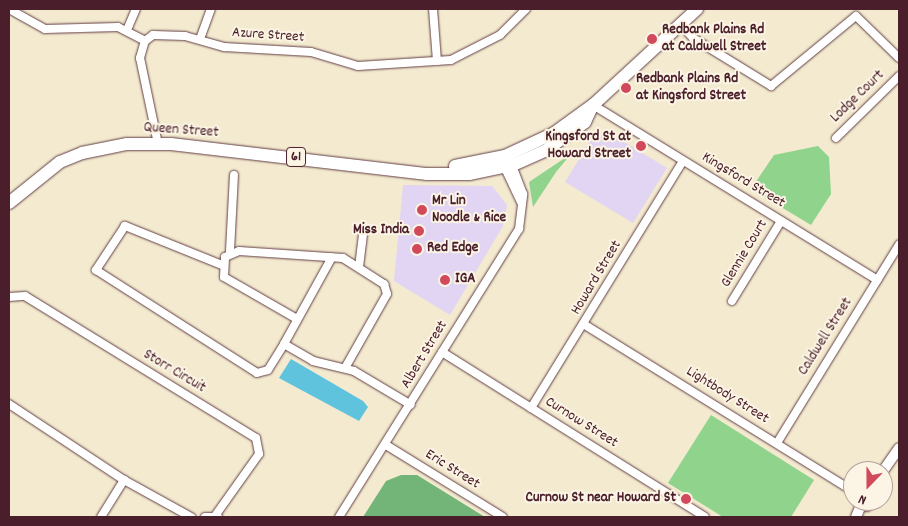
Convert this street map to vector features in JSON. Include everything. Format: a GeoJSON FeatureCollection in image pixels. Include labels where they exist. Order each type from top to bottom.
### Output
{"type":"FeatureCollection","features":[{"type":"Feature","properties":{"kind":"main road","name":"61"},"geometry":{"type":"LineString","coordinates":[[680,24],[696,9]]}},
{"type":"Feature","properties":{"kind":"main road","name":"Queen Street"},"geometry":{"type":"LineString","coordinates":[[9,203],[41,174],[82,153],[158,144],[368,164],[466,166],[507,162],[558,143],[585,122],[593,105],[680,24]]}},
{"type":"Feature","properties":{"kind":"street"},"geometry":{"type":"LineString","coordinates":[[9,9],[45,29],[127,30],[145,41],[140,58],[158,144]]}},
{"type":"Feature","properties":{"kind":"street"},"geometry":{"type":"LineString","coordinates":[[127,30],[136,9]]}},
{"type":"Feature","properties":{"kind":"street"},"geometry":{"type":"LineString","coordinates":[[200,39],[211,9]]}},
{"type":"Feature","properties":{"kind":"street"},"geometry":{"type":"LineString","coordinates":[[433,9],[438,61]]}},
{"type":"Feature","properties":{"kind":"street","name":"Azure Street"},"geometry":{"type":"LineString","coordinates":[[145,41],[162,32],[200,39],[224,47],[311,52],[358,66],[451,60],[486,44],[515,23],[526,9]]}},
{"type":"Feature","properties":{"kind":"street"},"geometry":{"type":"LineString","coordinates":[[680,24],[693,38],[770,86],[856,16],[899,58]]}},
{"type":"Feature","properties":{"kind":"street","name":"Lodge Court"},"geometry":{"type":"LineString","coordinates":[[836,138],[899,76]]}},
{"type":"Feature","properties":{"kind":"street","name":"Kingsford Street"},"geometry":{"type":"LineString","coordinates":[[593,105],[878,280]]}},
{"type":"Feature","properties":{"kind":"street","name":"Howard Street"},"geometry":{"type":"LineString","coordinates":[[531,408],[585,325],[683,160]]}},
{"type":"Feature","properties":{"kind":"street","name":"Albert Street"},"geometry":{"type":"LineString","coordinates":[[339,517],[411,405],[519,229],[523,194],[507,162]]}},
{"type":"Feature","properties":{"kind":"street"},"geometry":{"type":"LineString","coordinates":[[234,175],[230,251],[222,265],[224,278],[297,319]]}},
{"type":"Feature","properties":{"kind":"street","name":"Glennie Court"},"geometry":{"type":"LineString","coordinates":[[732,301],[781,221]]}},
{"type":"Feature","properties":{"kind":"street"},"geometry":{"type":"LineString","coordinates":[[222,265],[125,226],[96,270],[257,373],[268,370],[332,257]]}},
{"type":"Feature","properties":{"kind":"street"},"geometry":{"type":"LineString","coordinates":[[359,267],[363,234]]}},
{"type":"Feature","properties":{"kind":"street","name":"Caldwell Street"},"geometry":{"type":"LineString","coordinates":[[777,443],[899,245]]}},
{"type":"Feature","properties":{"kind":"street"},"geometry":{"type":"LineString","coordinates":[[230,251],[332,257],[359,267],[388,288],[345,368]]}},
{"type":"Feature","properties":{"kind":"street","name":"Storr Circuit"},"geometry":{"type":"LineString","coordinates":[[9,297],[24,296],[256,438],[259,454],[219,517]]}},
{"type":"Feature","properties":{"kind":"street","name":"Lightbody Street"},"geometry":{"type":"LineString","coordinates":[[585,325],[843,485]]}},
{"type":"Feature","properties":{"kind":"street"},"geometry":{"type":"LineString","coordinates":[[284,344],[313,361],[345,368],[411,405]]}},
{"type":"Feature","properties":{"kind":"street","name":"Curnow Street"},"geometry":{"type":"LineString","coordinates":[[442,352],[705,517]]}},
{"type":"Feature","properties":{"kind":"street"},"geometry":{"type":"LineString","coordinates":[[9,404],[124,480],[192,517]]}},
{"type":"Feature","properties":{"kind":"street","name":"Eric Street"},"geometry":{"type":"LineString","coordinates":[[386,445],[503,517]]}},
{"type":"Feature","properties":{"kind":"street"},"geometry":{"type":"LineString","coordinates":[[890,461],[899,448]]}},
{"type":"Feature","properties":{"kind":"street"},"geometry":{"type":"LineString","coordinates":[[101,517],[124,480]]}},
{"type":"Feature","properties":{"kind":"street"},"geometry":{"type":"LineString","coordinates":[[205,517],[219,517]]}},
{"type":"Feature","properties":{"kind":"shaded area"},"geometry":{"type":"Polygon","coordinates":[[[608,132],[667,168],[633,223],[565,182],[594,135],[608,132]]]}},
{"type":"Feature","properties":{"kind":"shaded area"},"geometry":{"type":"Polygon","coordinates":[[[403,185],[492,186],[507,205],[503,226],[450,315],[394,281],[403,185]]]}},
{"type":"Feature","properties":{"kind":"green space"},"geometry":{"type":"Polygon","coordinates":[[[818,146],[829,157],[831,194],[811,225],[751,189],[774,155],[818,146]]]}},
{"type":"Feature","properties":{"kind":"green space"},"geometry":{"type":"Polygon","coordinates":[[[571,154],[556,172],[533,207],[529,182],[571,154]]]}},
{"type":"Feature","properties":{"kind":"green space"},"geometry":{"type":"Polygon","coordinates":[[[711,415],[814,480],[791,517],[723,517],[668,483],[711,415]]]}},
{"type":"Feature","properties":{"kind":"green space"},"geometry":{"type":"Polygon","coordinates":[[[401,475],[417,475],[485,517],[363,517],[386,481],[401,475]]]}},
{"type":"Feature","properties":{"kind":"water"},"geometry":{"type":"Polygon","coordinates":[[[291,359],[363,401],[368,407],[359,421],[279,378],[291,359]]]}},
{"type":"Feature","properties":{"kind":"place","name":"Redbank Plains Rd at Caldwell Street"},"geometry":{"type":"Point","coordinates":[652,39]}},
{"type":"Feature","properties":{"kind":"place","name":"Redbank Plains Rd at Kingsford Street"},"geometry":{"type":"Point","coordinates":[626,88]}},
{"type":"Feature","properties":{"kind":"place","name":"Kingsford St at Howard Street"},"geometry":{"type":"Point","coordinates":[641,146]}},
{"type":"Feature","properties":{"kind":"place","name":"Mr Lin Noodle & Rice"},"geometry":{"type":"Point","coordinates":[422,210]}},
{"type":"Feature","properties":{"kind":"place","name":"Miss India"},"geometry":{"type":"Point","coordinates":[419,231]}},
{"type":"Feature","properties":{"kind":"place","name":"Red Edge"},"geometry":{"type":"Point","coordinates":[417,249]}},
{"type":"Feature","properties":{"kind":"place","name":"IGA"},"geometry":{"type":"Point","coordinates":[445,280]}},
{"type":"Feature","properties":{"kind":"place","name":"Curnow St near Howard St"},"geometry":{"type":"Point","coordinates":[686,499]}}]}
